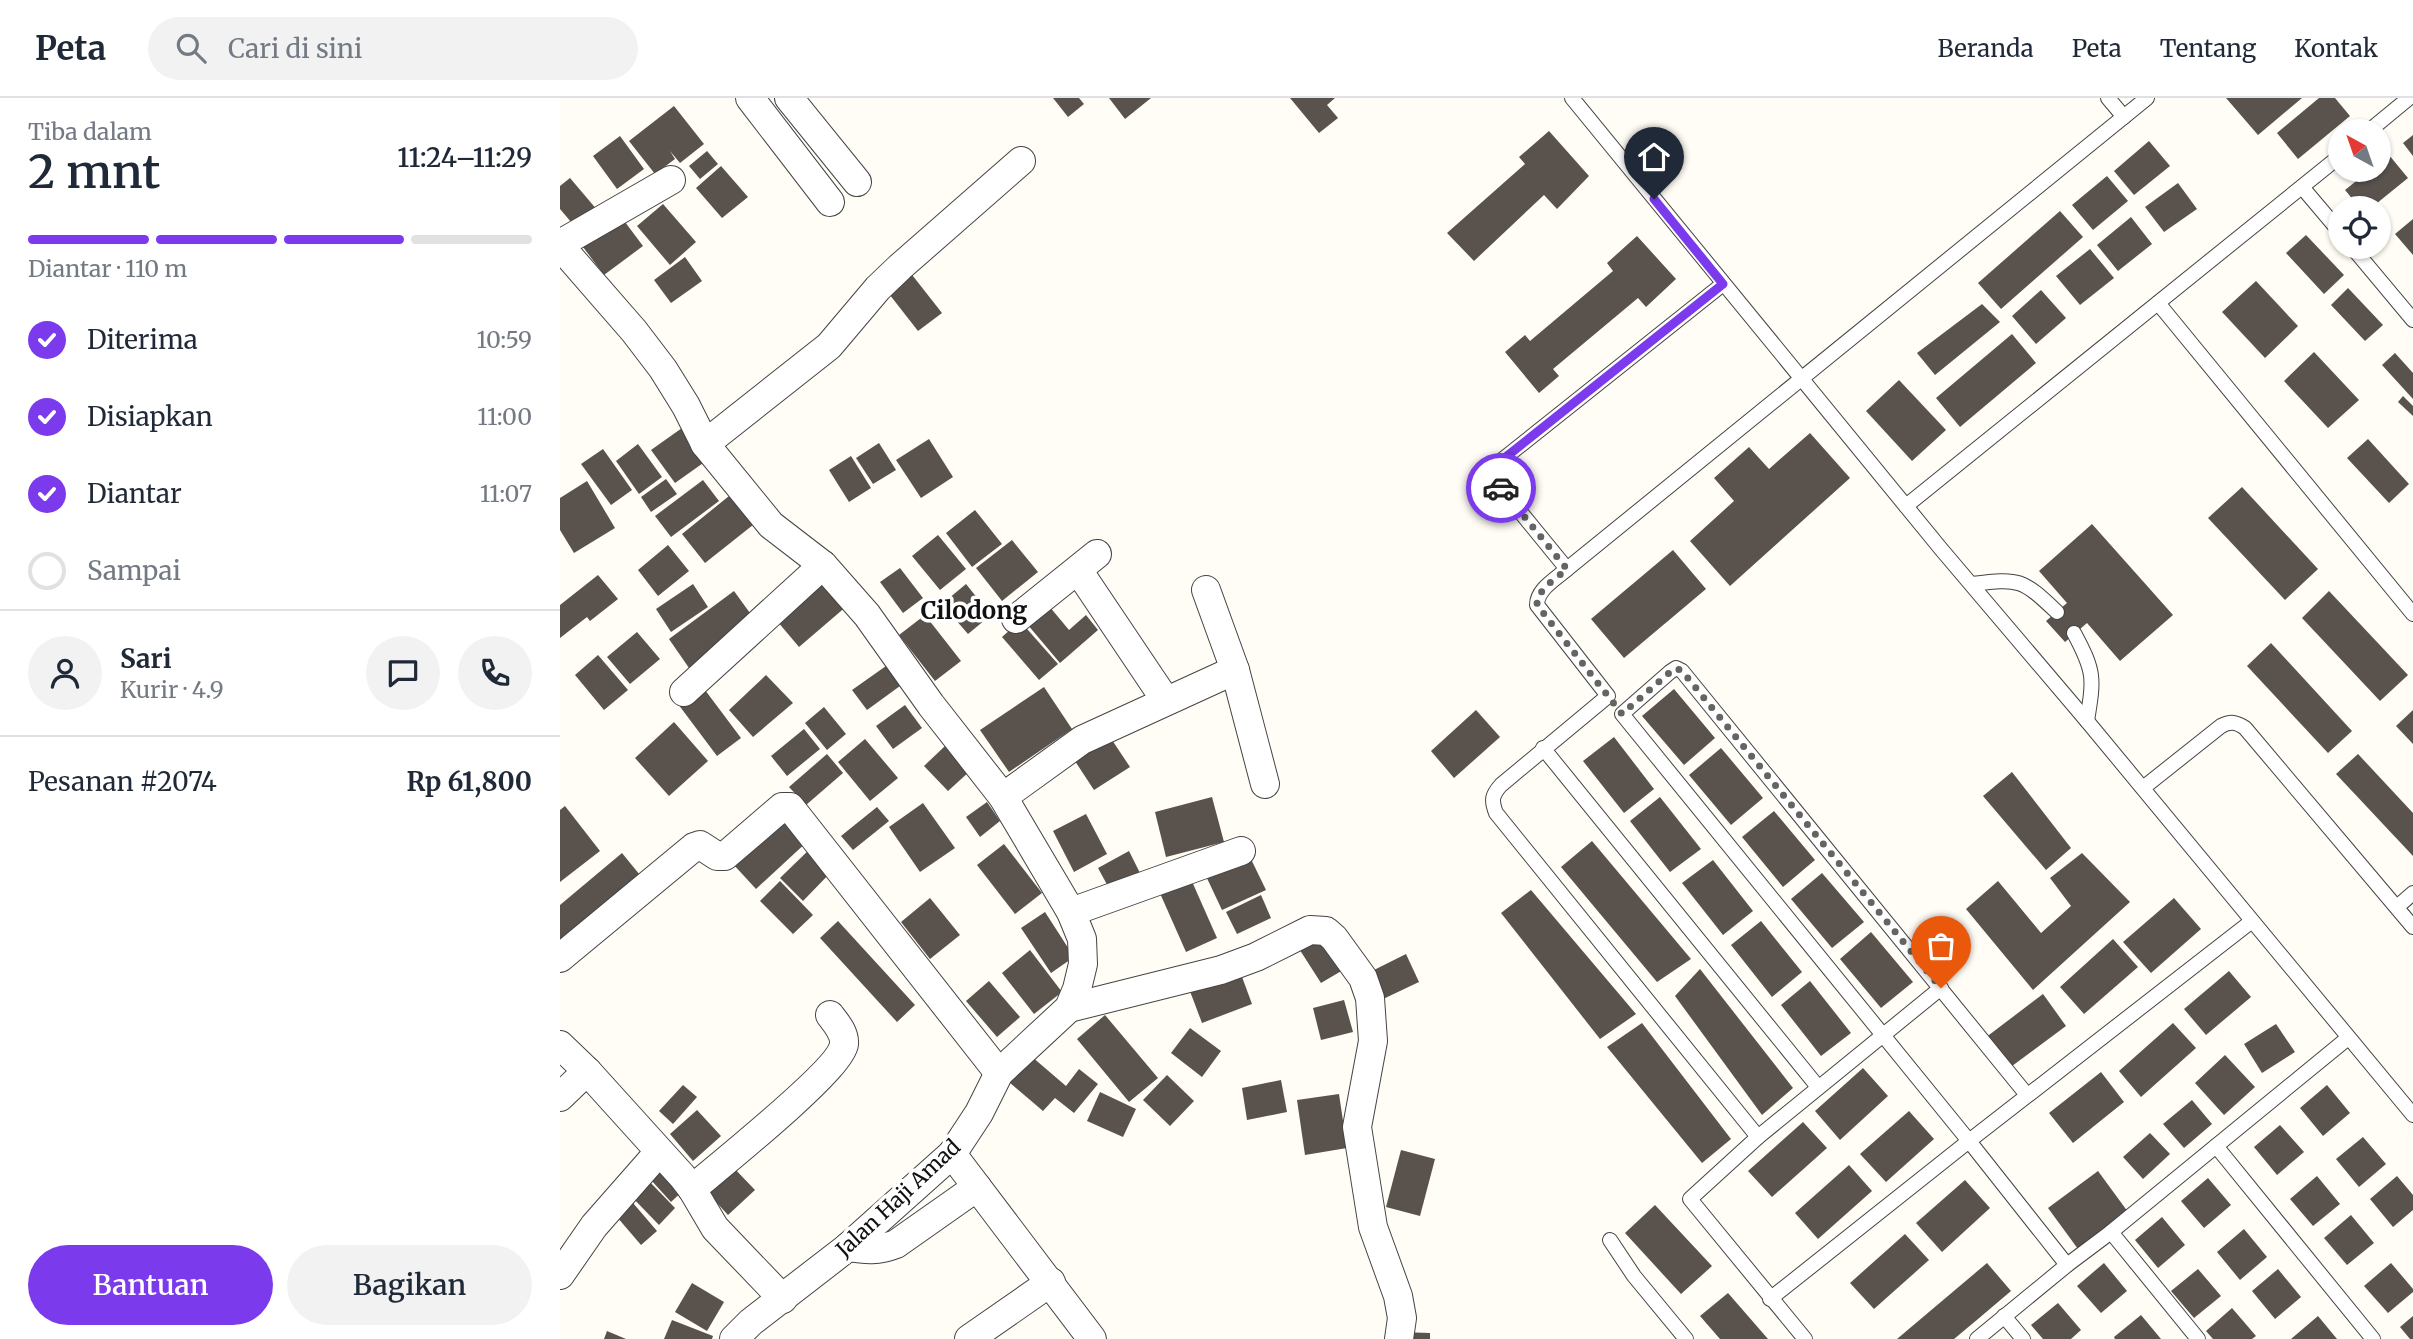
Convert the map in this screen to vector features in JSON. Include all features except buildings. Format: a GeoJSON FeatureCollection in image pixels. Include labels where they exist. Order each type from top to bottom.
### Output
{"type":"FeatureCollection","features":[{"type":"Feature","properties":{"kind":"street"},"geometry":{"type":"LineString","coordinates":[[750,98],[830,202]]}},
{"type":"Feature","properties":{"kind":"street"},"geometry":{"type":"LineString","coordinates":[[789,98],[858,182]]}},
{"type":"Feature","properties":{"kind":"street"},"geometry":{"type":"LineString","coordinates":[[705,444],[829,346],[878,288],[1021,161]]}},
{"type":"Feature","properties":{"kind":"street"},"geometry":{"type":"LineString","coordinates":[[671,180],[560,245],[663,369],[705,444],[771,524],[823,565],[867,615],[931,705],[1003,797],[1071,912],[1082,939],[1083,964],[1069,1008]]}},
{"type":"Feature","properties":{"kind":"street"},"geometry":{"type":"LineString","coordinates":[[1016,619],[1087,562],[1166,702]]}},
{"type":"Feature","properties":{"kind":"street"},"geometry":{"type":"LineString","coordinates":[[684,692],[823,565]]}},
{"type":"Feature","properties":{"kind":"street"},"geometry":{"type":"LineString","coordinates":[[1206,590],[1235,670],[1265,785]]}},
{"type":"Feature","properties":{"kind":"street"},"geometry":{"type":"LineString","coordinates":[[1003,797],[1083,740],[1235,670]]}},
{"type":"Feature","properties":{"kind":"street"},"geometry":{"type":"LineString","coordinates":[[560,958],[694,847],[700,845],[721,856],[782,807],[790,807],[999,1073]]}},
{"type":"Feature","properties":{"kind":"street"},"geometry":{"type":"LineString","coordinates":[[1071,912],[1241,851]]}},
{"type":"Feature","properties":{"kind":"street"},"geometry":{"type":"LineString","coordinates":[[1069,1008],[1221,970],[1256,957],[1310,930],[1326,931],[1334,938],[1363,978],[1370,998],[1373,1041],[1357,1128],[1373,1227],[1398,1296],[1402,1318],[1399,1339]]}},
{"type":"Feature","properties":{"kind":"street","name":"Jalan Haji Amad"},"geometry":{"type":"LineString","coordinates":[[734,1339],[751,1322],[848,1247],[952,1154],[979,1114],[999,1073],[1069,1008]]}},
{"type":"Feature","properties":{"kind":"street"},"geometry":{"type":"LineString","coordinates":[[692,1189],[809,1088],[838,1057],[844,1039],[830,1015]]}},
{"type":"Feature","properties":{"kind":"street"},"geometry":{"type":"LineString","coordinates":[[560,1045],[587,1071],[692,1189],[715,1228],[783,1299]]}},
{"type":"Feature","properties":{"kind":"street"},"geometry":{"type":"LineString","coordinates":[[560,1097],[587,1071]]}},
{"type":"Feature","properties":{"kind":"street"},"geometry":{"type":"LineString","coordinates":[[560,1275],[594,1226],[659,1152]]}},
{"type":"Feature","properties":{"kind":"street"},"geometry":{"type":"LineString","coordinates":[[952,1154],[1092,1339]]}},
{"type":"Feature","properties":{"kind":"street"},"geometry":{"type":"LineString","coordinates":[[848,1247],[871,1251],[896,1244],[977,1187]]}},
{"type":"Feature","properties":{"kind":"street"},"geometry":{"type":"LineString","coordinates":[[969,1339],[1051,1282]]}},
{"type":"Feature","properties":{"kind":"lane"},"geometry":{"type":"LineString","coordinates":[[1573,98],[1906,506],[2413,1115]]}},
{"type":"Feature","properties":{"kind":"lane"},"geometry":{"type":"LineString","coordinates":[[2108,98],[2123,117]]}},
{"type":"Feature","properties":{"kind":"lane"},"geometry":{"type":"LineString","coordinates":[[2067,1265],[1622,714],[1537,605],[1537,597],[1567,569],[2147,98]]}},
{"type":"Feature","properties":{"kind":"lane"},"geometry":{"type":"LineString","coordinates":[[2384,119],[2409,98]]}},
{"type":"Feature","properties":{"kind":"lane"},"geometry":{"type":"LineString","coordinates":[[1906,506],[2328,166]]}},
{"type":"Feature","properties":{"kind":"lane"},"geometry":{"type":"LineString","coordinates":[[2302,187],[2328,218]]}},
{"type":"Feature","properties":{"kind":"lane"},"geometry":{"type":"LineString","coordinates":[[2362,259],[2413,320]]}},
{"type":"Feature","properties":{"kind":"lane"},"geometry":{"type":"LineString","coordinates":[[1567,569],[1500,487],[1495,469],[1502,460],[1723,284]]}},
{"type":"Feature","properties":{"kind":"lane"},"geometry":{"type":"LineString","coordinates":[[2158,303],[2413,614]]}},
{"type":"Feature","properties":{"kind":"lane"},"geometry":{"type":"LineString","coordinates":[[1972,584],[2016,581],[2030,587],[2057,612]]}},
{"type":"Feature","properties":{"kind":"lane"},"geometry":{"type":"LineString","coordinates":[[2074,633],[2090,662],[2093,678],[2087,721]]}},
{"type":"Feature","properties":{"kind":"lane"},"geometry":{"type":"LineString","coordinates":[[1622,714],[1670,672],[1676,668],[1682,671],[2027,1095]]}},
{"type":"Feature","properties":{"kind":"lane"},"geometry":{"type":"LineString","coordinates":[[1608,696],[1543,748],[1493,794],[1492,803],[1496,813],[1758,1137]]}},
{"type":"Feature","properties":{"kind":"lane"},"geometry":{"type":"LineString","coordinates":[[2143,788],[2221,726],[2229,722],[2237,723],[2245,728],[2413,927]]}},
{"type":"Feature","properties":{"kind":"lane"},"geometry":{"type":"LineString","coordinates":[[1543,748],[1818,1087]]}},
{"type":"Feature","properties":{"kind":"lane"},"geometry":{"type":"LineString","coordinates":[[2397,907],[2413,893]]}},
{"type":"Feature","properties":{"kind":"lane"},"geometry":{"type":"LineString","coordinates":[[1770,1300],[2252,920]]}},
{"type":"Feature","properties":{"kind":"lane"},"geometry":{"type":"LineString","coordinates":[[1804,1339],[1690,1199],[1758,1137],[1941,988]]}},
{"type":"Feature","properties":{"kind":"lane"},"geometry":{"type":"LineString","coordinates":[[1977,1339],[2348,1038]]}},
{"type":"Feature","properties":{"kind":"lane"},"geometry":{"type":"LineString","coordinates":[[2216,1146],[2373,1339]]}},
{"type":"Feature","properties":{"kind":"lane"},"geometry":{"type":"LineString","coordinates":[[2111,1232],[2198,1339]]}},
{"type":"Feature","properties":{"kind":"lane"},"geometry":{"type":"LineString","coordinates":[[1610,1240],[1634,1276],[1686,1339]]}},
{"type":"Feature","properties":{"kind":"lane"},"geometry":{"type":"LineString","coordinates":[[2004,1316],[2023,1339]]}},
{"type":"Feature","properties":{"kind":"way so far"},"geometry":{"type":"LineString","coordinates":[[1501,488],[1567,569],[1537,597],[1537,605],[1622,714],[1670,672],[1676,668],[1682,671],[1941,988]]}},
{"type":"Feature","properties":{"kind":"district","name":"Cilodong"},"geometry":{"type":"Point","coordinates":[974,610]}},
{"type":"Feature","properties":{"kind":"route"},"geometry":{"type":"LineString","coordinates":[[1501,488],[1495,469],[1502,460],[1723,284],[1654,199]]}}]}
